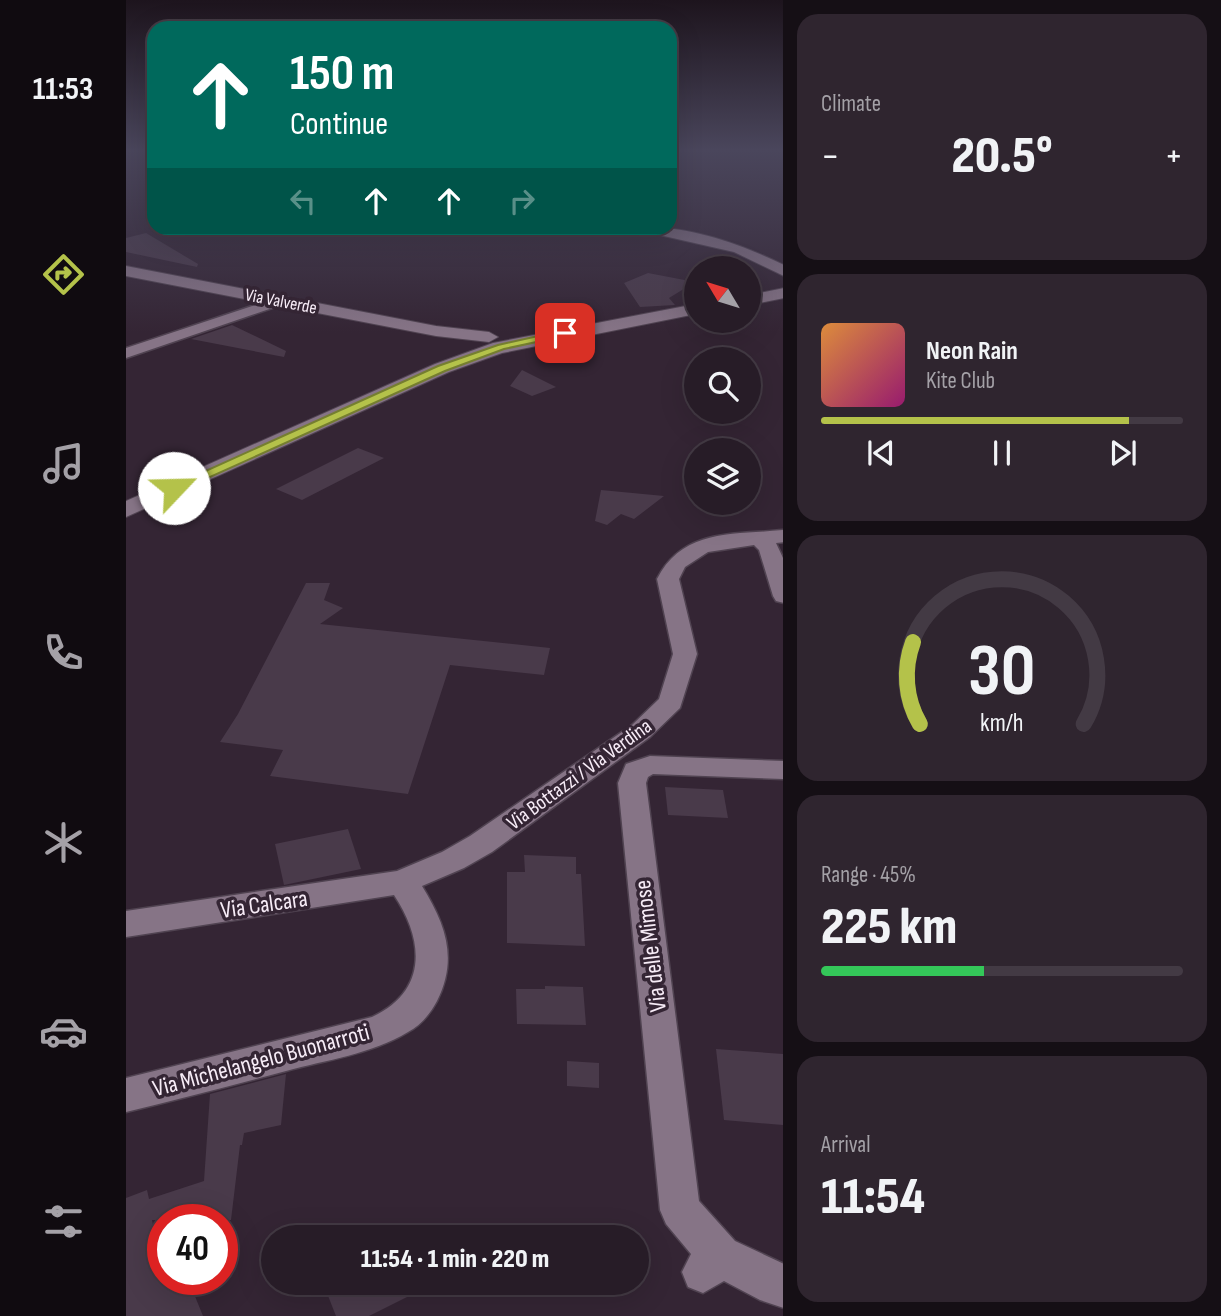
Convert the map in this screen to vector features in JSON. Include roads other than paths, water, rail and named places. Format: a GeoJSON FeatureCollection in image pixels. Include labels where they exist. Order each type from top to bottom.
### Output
{"type":"FeatureCollection","features":[{"type":"Feature","properties":{"kind":"street"},"geometry":{"type":"LineString","coordinates":[[677,235],[739,249],[779,268]]}},
{"type":"Feature","properties":{"kind":"street","name":"Via Valverde"},"geometry":{"type":"LineString","coordinates":[[126,271],[488,343]]}},
{"type":"Feature","properties":{"kind":"street"},"geometry":{"type":"LineString","coordinates":[[761,298],[783,293]]}},
{"type":"Feature","properties":{"kind":"street"},"geometry":{"type":"LineString","coordinates":[[126,353],[279,301]]}},
{"type":"Feature","properties":{"kind":"street"},"geometry":{"type":"LineString","coordinates":[[442,368],[488,343],[565,333],[684,311]]}},
{"type":"Feature","properties":{"kind":"street"},"geometry":{"type":"LineString","coordinates":[[126,510],[442,368],[488,343]]}},
{"type":"Feature","properties":{"kind":"street"},"geometry":{"type":"LineString","coordinates":[[772,538],[769,548],[783,596]]}},
{"type":"Feature","properties":{"kind":"street","name":"Via Bottazzi / Via Verdina"},"geometry":{"type":"LineString","coordinates":[[402,882],[453,860],[481,844],[657,717],[671,702],[685,654],[668,579],[671,568],[691,551],[704,546],[772,538]]}},
{"type":"Feature","properties":{"kind":"street","name":"Via delle Mimose"},"geometry":{"type":"LineString","coordinates":[[783,771],[650,765],[636,771],[632,783],[680,1210],[711,1264],[783,1286]]}},
{"type":"Feature","properties":{"kind":"street","name":"Via Calcara"},"geometry":{"type":"LineString","coordinates":[[126,924],[402,882]]}},
{"type":"Feature","properties":{"kind":"street","name":"Via Michelangelo Buonarroti"},"geometry":{"type":"LineString","coordinates":[[126,1096],[365,1035],[406,1016],[425,993],[431,974],[434,947],[415,898],[402,882]]}}]}
